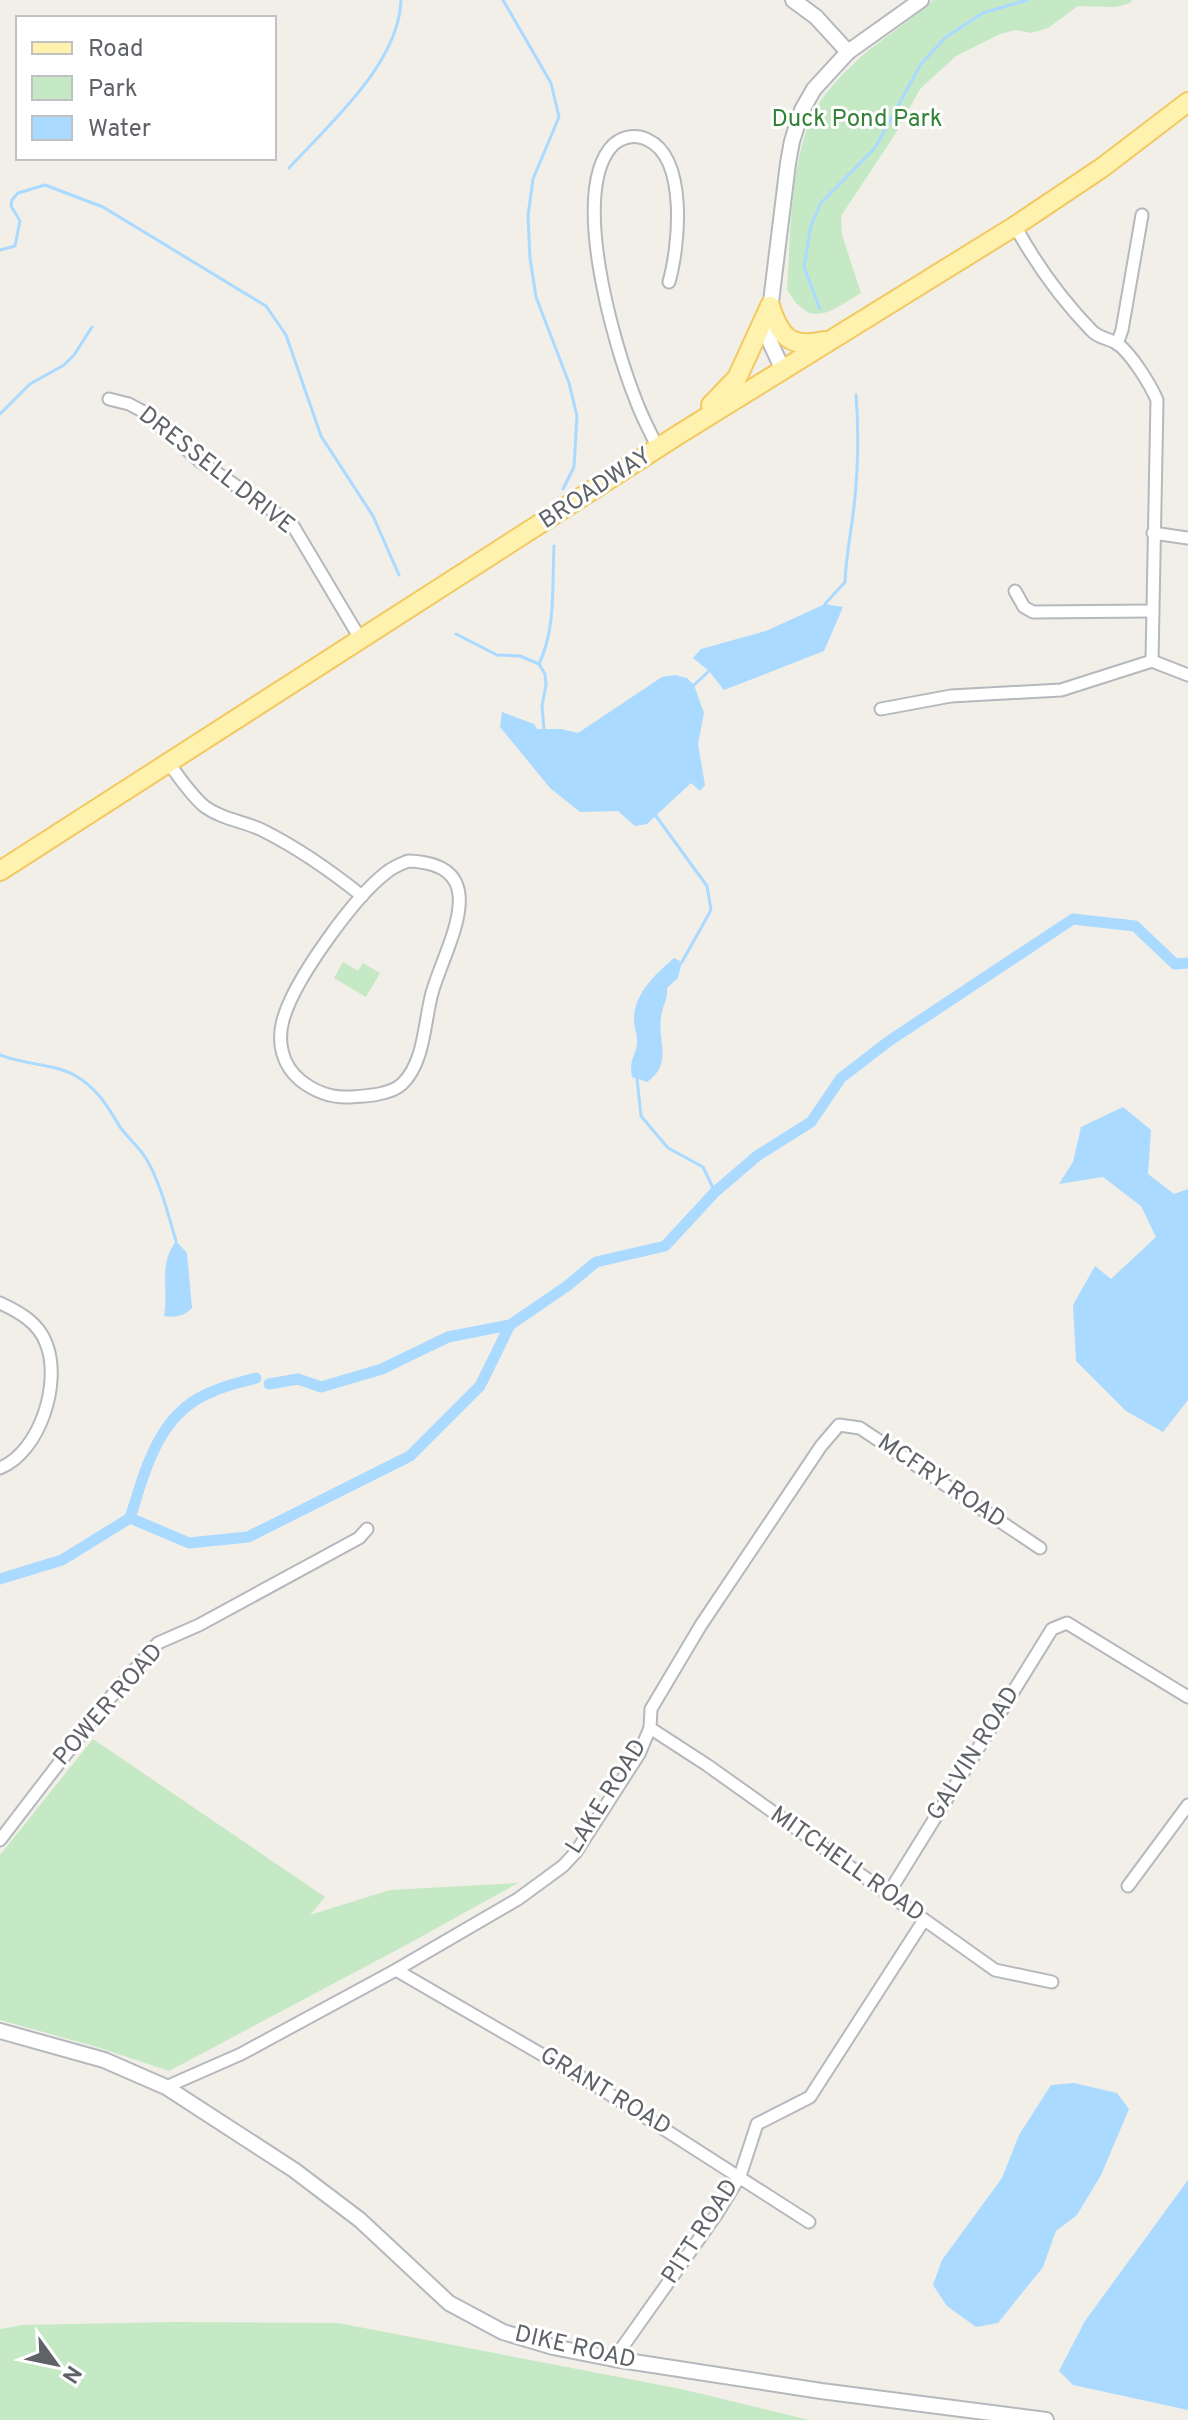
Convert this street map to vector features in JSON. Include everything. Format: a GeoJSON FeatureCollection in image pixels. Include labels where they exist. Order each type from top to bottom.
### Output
{"type":"FeatureCollection","features":[{"type":"Feature","properties":{"kind":"main road","name":"BROADWAY"},"geometry":{"type":"LineString","coordinates":[[0,871],[681,433],[1015,226],[1103,167],[1188,102]]}},
{"type":"Feature","properties":{"kind":"main road"},"geometry":{"type":"LineString","coordinates":[[770,306],[779,330],[796,342],[811,344],[842,334]]}},
{"type":"Feature","properties":{"kind":"main road"},"geometry":{"type":"LineString","coordinates":[[681,433],[737,378],[770,306]]}},
{"type":"Feature","properties":{"kind":"street"},"geometry":{"type":"LineString","coordinates":[[793,0],[816,17],[848,52]]}},
{"type":"Feature","properties":{"kind":"street"},"geometry":{"type":"LineString","coordinates":[[783,370],[770,342],[770,306],[788,163],[796,124],[814,89],[848,52],[921,0]]}},
{"type":"Feature","properties":{"kind":"street"},"geometry":{"type":"LineString","coordinates":[[658,448],[635,398],[611,318],[596,245],[594,189],[598,173],[604,157],[616,143],[629,136],[641,136],[654,142],[663,151],[674,176],[677,238],[676,259],[669,282]]}},
{"type":"Feature","properties":{"kind":"street"},"geometry":{"type":"LineString","coordinates":[[1117,344],[1142,215]]}},
{"type":"Feature","properties":{"kind":"street"},"geometry":{"type":"LineString","coordinates":[[1015,226],[1058,293],[1098,337],[1117,344],[1150,384],[1157,400],[1152,661]]}},
{"type":"Feature","properties":{"kind":"street","name":"DRESSELL DRIVE"},"geometry":{"type":"LineString","coordinates":[[109,399],[144,412],[201,462],[292,524],[361,640]]}},
{"type":"Feature","properties":{"kind":"street"},"geometry":{"type":"LineString","coordinates":[[1153,533],[1188,538]]}},
{"type":"Feature","properties":{"kind":"street"},"geometry":{"type":"LineString","coordinates":[[1015,591],[1024,607],[1033,612],[1151,611]]}},
{"type":"Feature","properties":{"kind":"street"},"geometry":{"type":"LineString","coordinates":[[881,709],[951,696],[1061,690],[1152,661],[1188,675]]}},
{"type":"Feature","properties":{"kind":"street"},"geometry":{"type":"LineString","coordinates":[[168,762],[184,785],[204,805],[277,839],[332,872],[362,896]]}},
{"type":"Feature","properties":{"kind":"street"},"geometry":{"type":"LineString","coordinates":[[408,861],[417,861],[434,864],[450,876],[461,899],[458,921],[432,992],[419,1055],[412,1072],[400,1087],[376,1094],[336,1097],[311,1089],[291,1072],[281,1047],[283,1020],[307,966],[362,896],[388,870],[408,861]]}},
{"type":"Feature","properties":{"kind":"street"},"geometry":{"type":"LineString","coordinates":[[0,1303],[20,1312],[35,1325],[46,1341],[50,1357],[49,1389],[42,1426],[26,1450],[12,1463],[0,1468]]}},
{"type":"Feature","properties":{"kind":"street","name":"MCFRY ROAD"},"geometry":{"type":"LineString","coordinates":[[839,1425],[860,1428],[1040,1548]]}},
{"type":"Feature","properties":{"kind":"street","name":"LAKE ROAD"},"geometry":{"type":"LineString","coordinates":[[166,2087],[241,2054],[396,1970],[518,1899],[563,1866],[576,1852],[639,1754],[650,1728],[651,1709],[701,1625],[821,1446],[839,1425]]}},
{"type":"Feature","properties":{"kind":"street","name":"POWER ROAD"},"geometry":{"type":"LineString","coordinates":[[0,1840],[98,1711],[158,1643],[199,1625],[359,1538],[367,1529]]}},
{"type":"Feature","properties":{"kind":"street","name":"GALVIN ROAD"},"geometry":{"type":"LineString","coordinates":[[888,1894],[1052,1629],[1067,1623],[1188,1697]]}},
{"type":"Feature","properties":{"kind":"street","name":"MITCHELL ROAD"},"geometry":{"type":"LineString","coordinates":[[650,1728],[995,1970],[1052,1982]]}},
{"type":"Feature","properties":{"kind":"street"},"geometry":{"type":"LineString","coordinates":[[1128,1886],[1188,1805]]}},
{"type":"Feature","properties":{"kind":"street","name":"PITT ROAD"},"geometry":{"type":"LineString","coordinates":[[614,2359],[740,2176],[757,2124],[810,2097],[924,1920]]}},
{"type":"Feature","properties":{"kind":"street","name":"GRANT ROAD"},"geometry":{"type":"LineString","coordinates":[[396,1970],[589,2082],[809,2222]]}},
{"type":"Feature","properties":{"kind":"street","name":"DIKE ROAD"},"geometry":{"type":"LineString","coordinates":[[0,2031],[104,2060],[166,2087],[294,2170],[343,2206],[433,2289],[466,2314],[525,2340],[614,2359],[821,2391],[1046,2420]]}},
{"type":"Feature","properties":{"kind":"green space","name":"Duck Pond Park"},"geometry":{"type":"Polygon","coordinates":[[[933,0],[1132,0],[1116,7],[1078,6],[1048,28],[1031,33],[1016,30],[1000,34],[956,56],[920,89],[894,136],[841,216],[842,235],[861,293],[830,311],[813,314],[804,310],[787,290],[795,181],[811,119],[826,93],[847,70],[933,0]]]}},
{"type":"Feature","properties":{"kind":"green space"},"geometry":{"type":"Polygon","coordinates":[[[343,962],[358,971],[363,963],[380,973],[366,997],[334,978],[343,962]]]}},
{"type":"Feature","properties":{"kind":"green space"},"geometry":{"type":"Polygon","coordinates":[[[93,1739],[325,1897],[310,1915],[390,1890],[518,1883],[169,2071],[0,2020],[0,1855],[93,1739]]]}},
{"type":"Feature","properties":{"kind":"green space"},"geometry":{"type":"Polygon","coordinates":[[[338,2323],[681,2389],[809,2420],[0,2420],[0,2329],[23,2325],[338,2323]]]}},
{"type":"Feature","properties":{"kind":"water"},"geometry":{"type":"Polygon","coordinates":[[[825,604],[843,607],[824,651],[724,690],[709,671],[693,658],[701,649],[766,631],[825,604]]]}},
{"type":"Feature","properties":{"kind":"water"},"geometry":{"type":"Polygon","coordinates":[[[675,675],[687,678],[694,685],[704,713],[698,744],[705,785],[700,791],[691,783],[647,824],[635,826],[618,811],[580,812],[550,788],[500,727],[502,712],[534,724],[537,729],[578,733],[662,677],[675,675]]]}},
{"type":"Feature","properties":{"kind":"water"},"geometry":{"type":"Polygon","coordinates":[[[674,958],[682,962],[678,978],[667,988],[662,1012],[662,1058],[660,1067],[647,1082],[632,1077],[631,1065],[637,1045],[635,1011],[641,993],[674,958]]]}},
{"type":"Feature","properties":{"kind":"water"},"geometry":{"type":"Polygon","coordinates":[[[1123,1107],[1151,1130],[1148,1174],[1174,1194],[1188,1189],[1188,1400],[1163,1432],[1126,1411],[1076,1361],[1073,1305],[1095,1266],[1111,1279],[1156,1237],[1141,1206],[1103,1177],[1059,1184],[1073,1162],[1081,1127],[1123,1107]]]}},
{"type":"Feature","properties":{"kind":"water"},"geometry":{"type":"Polygon","coordinates":[[[176,1241],[187,1253],[192,1308],[172,1317],[164,1316],[166,1268],[176,1241]]]}},
{"type":"Feature","properties":{"kind":"water"},"geometry":{"type":"Polygon","coordinates":[[[1074,2083],[1117,2093],[1129,2109],[1101,2175],[1077,2215],[1056,2231],[1043,2267],[998,2323],[976,2327],[947,2306],[933,2285],[942,2260],[1002,2178],[1019,2135],[1051,2085],[1074,2083]]]}},
{"type":"Feature","properties":{"kind":"water"},"geometry":{"type":"Polygon","coordinates":[[[1188,2180],[1188,2410],[1073,2385],[1059,2371],[1085,2321],[1188,2180]]]}},
{"type":"Feature","properties":{"kind":"waterway"},"geometry":{"type":"LineString","coordinates":[[289,168],[359,92],[375,70],[397,24],[401,0]]}},
{"type":"Feature","properties":{"kind":"waterway"},"geometry":{"type":"LineString","coordinates":[[503,0],[551,83],[559,117],[533,179],[528,216],[536,297],[569,383],[577,416],[574,467],[563,489]]}},
{"type":"Feature","properties":{"kind":"waterway"},"geometry":{"type":"LineString","coordinates":[[820,309],[804,267],[811,225],[821,203],[875,148],[921,64],[946,37],[983,13],[1027,0]]}},
{"type":"Feature","properties":{"kind":"waterway"},"geometry":{"type":"LineString","coordinates":[[0,250],[15,246],[20,221],[11,206],[12,200],[18,193],[45,185],[103,207],[266,306],[286,335],[321,436],[373,516],[399,575]]}},
{"type":"Feature","properties":{"kind":"waterway"},"geometry":{"type":"LineString","coordinates":[[0,414],[30,384],[64,365],[92,327]]}},
{"type":"Feature","properties":{"kind":"waterway"},"geometry":{"type":"LineString","coordinates":[[825,604],[845,582],[856,479],[856,395]]}},
{"type":"Feature","properties":{"kind":"waterway"},"geometry":{"type":"LineString","coordinates":[[539,664],[551,622],[554,546]]}},
{"type":"Feature","properties":{"kind":"waterway"},"geometry":{"type":"LineString","coordinates":[[456,634],[497,655],[520,656],[539,664],[545,674],[546,685],[542,706],[544,730]]}},
{"type":"Feature","properties":{"kind":"waterway"},"geometry":{"type":"LineString","coordinates":[[694,685],[709,671]]}},
{"type":"Feature","properties":{"kind":"waterway"},"geometry":{"type":"LineString","coordinates":[[656,816],[707,886],[711,910],[682,962]]}},
{"type":"Feature","properties":{"kind":"waterway"},"geometry":{"type":"LineString","coordinates":[[130,1518],[189,1543],[248,1537],[410,1456],[480,1386],[510,1325],[596,1262],[665,1246],[715,1192],[757,1156],[811,1122],[841,1078],[889,1041],[1073,919],[1135,926],[1175,964],[1188,963]]}},
{"type":"Feature","properties":{"kind":"waterway"},"geometry":{"type":"LineString","coordinates":[[0,1055],[67,1072],[96,1092],[147,1160],[160,1189],[176,1241]]}},
{"type":"Feature","properties":{"kind":"waterway"},"geometry":{"type":"LineString","coordinates":[[637,1079],[641,1116],[668,1148],[703,1167],[715,1192]]}},
{"type":"Feature","properties":{"kind":"waterway"},"geometry":{"type":"LineString","coordinates":[[269,1384],[298,1379],[321,1387],[382,1369],[448,1337],[510,1325]]}},
{"type":"Feature","properties":{"kind":"waterway"},"geometry":{"type":"LineString","coordinates":[[0,1579],[62,1560],[130,1518],[157,1443],[180,1412],[214,1391],[256,1378]]}}]}
